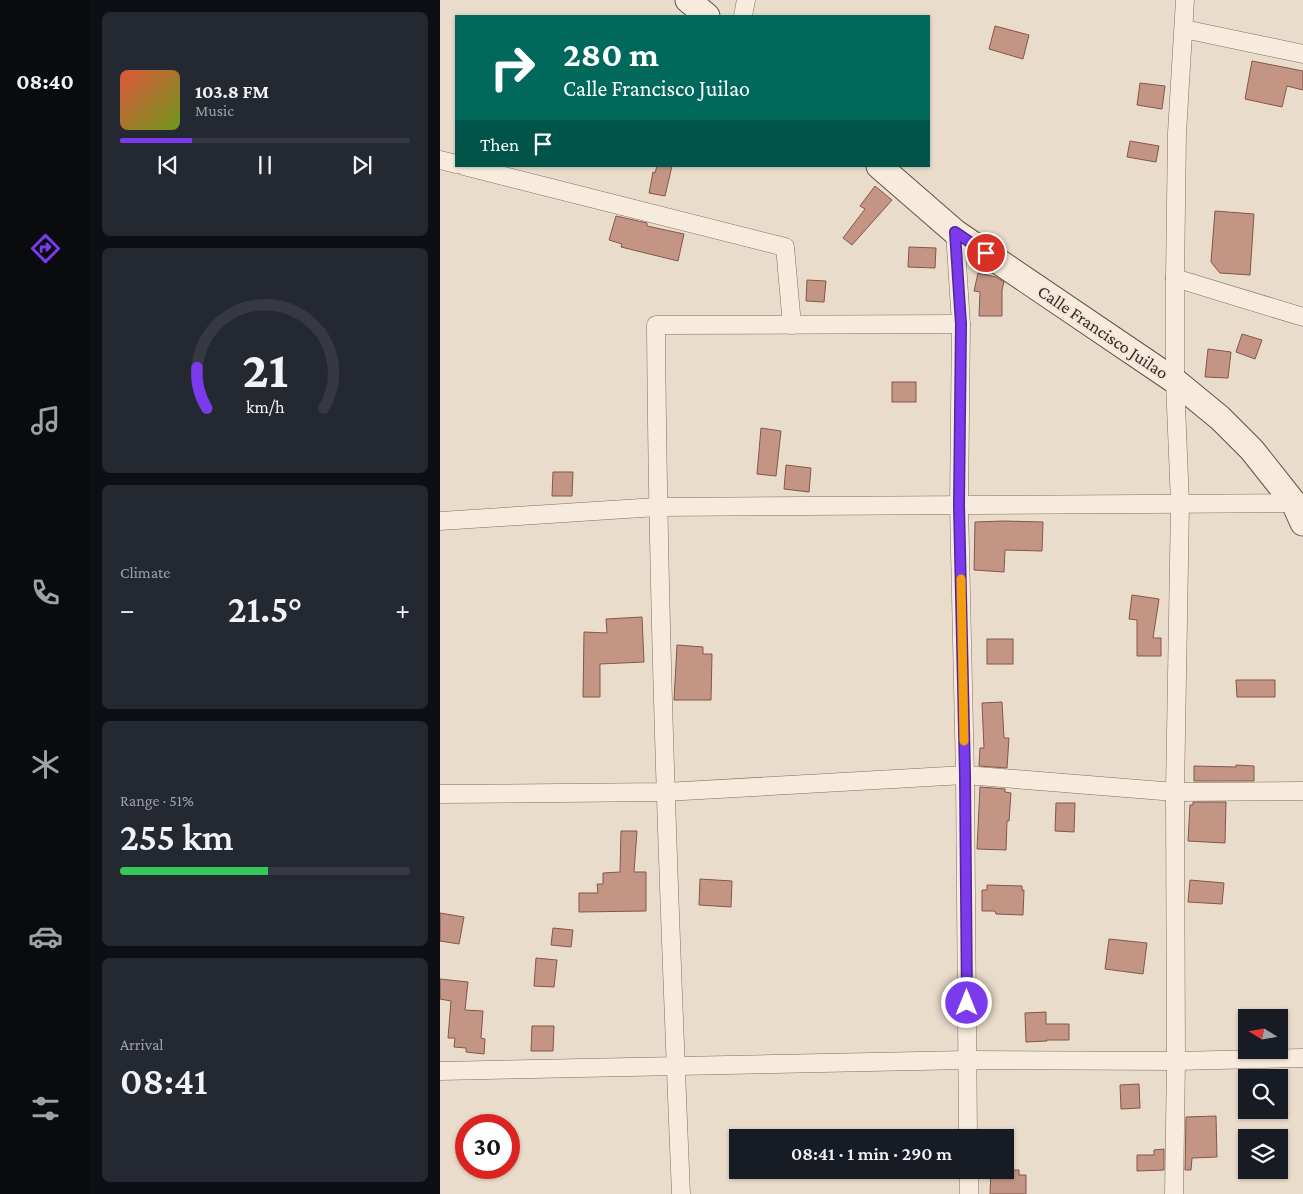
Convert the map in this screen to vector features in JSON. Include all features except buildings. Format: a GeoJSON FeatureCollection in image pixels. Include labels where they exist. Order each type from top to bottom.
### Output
{"type":"FeatureCollection","features":[{"type":"Feature","properties":{"kind":"street"},"geometry":{"type":"LineString","coordinates":[[688,0],[706,15]]}},
{"type":"Feature","properties":{"kind":"street"},"geometry":{"type":"LineString","coordinates":[[743,15],[746,0]]}},
{"type":"Feature","properties":{"kind":"street"},"geometry":{"type":"LineString","coordinates":[[1174,1194],[1176,1061],[1175,792],[1180,504],[1175,381],[1175,278],[1177,133],[1185,0]]}},
{"type":"Feature","properties":{"kind":"street"},"geometry":{"type":"LineString","coordinates":[[1184,28],[1303,54]]}},
{"type":"Feature","properties":{"kind":"street"},"geometry":{"type":"LineString","coordinates":[[440,160],[455,164]]}},
{"type":"Feature","properties":{"kind":"street"},"geometry":{"type":"LineString","coordinates":[[468,167],[786,247],[792,325]]}},
{"type":"Feature","properties":{"kind":"street","name":"Calle Francisco Juilao"},"geometry":{"type":"LineString","coordinates":[[881,167],[955,232],[1175,381],[1220,418],[1252,450],[1300,510]]}},
{"type":"Feature","properties":{"kind":"street"},"geometry":{"type":"LineString","coordinates":[[955,232],[961,324],[959,505],[965,775],[968,1129]]}},
{"type":"Feature","properties":{"kind":"street"},"geometry":{"type":"LineString","coordinates":[[1175,278],[1303,317]]}},
{"type":"Feature","properties":{"kind":"street"},"geometry":{"type":"LineString","coordinates":[[681,1194],[665,792],[657,507],[656,325],[961,324]]}},
{"type":"Feature","properties":{"kind":"street"},"geometry":{"type":"LineString","coordinates":[[440,521],[657,507],[1180,504],[1300,510]]}},
{"type":"Feature","properties":{"kind":"street"},"geometry":{"type":"LineString","coordinates":[[440,794],[665,792],[965,775],[1175,792],[1303,791]]}},
{"type":"Feature","properties":{"kind":"street"},"geometry":{"type":"LineString","coordinates":[[440,1071],[676,1068],[967,1060],[1176,1061],[1303,1058]]}},
{"type":"Feature","properties":{"kind":"street"},"geometry":{"type":"LineString","coordinates":[[969,1179],[969,1194]]}},
{"type":"Feature","properties":{"kind":"slow traffic"},"geometry":{"type":"LineString","coordinates":[[961,579],[964,741]]}},
{"type":"Feature","properties":{"kind":"route"},"geometry":{"type":"LineString","coordinates":[[967,1003],[965,775],[959,505],[961,324],[955,232],[986,253]]}}]}
